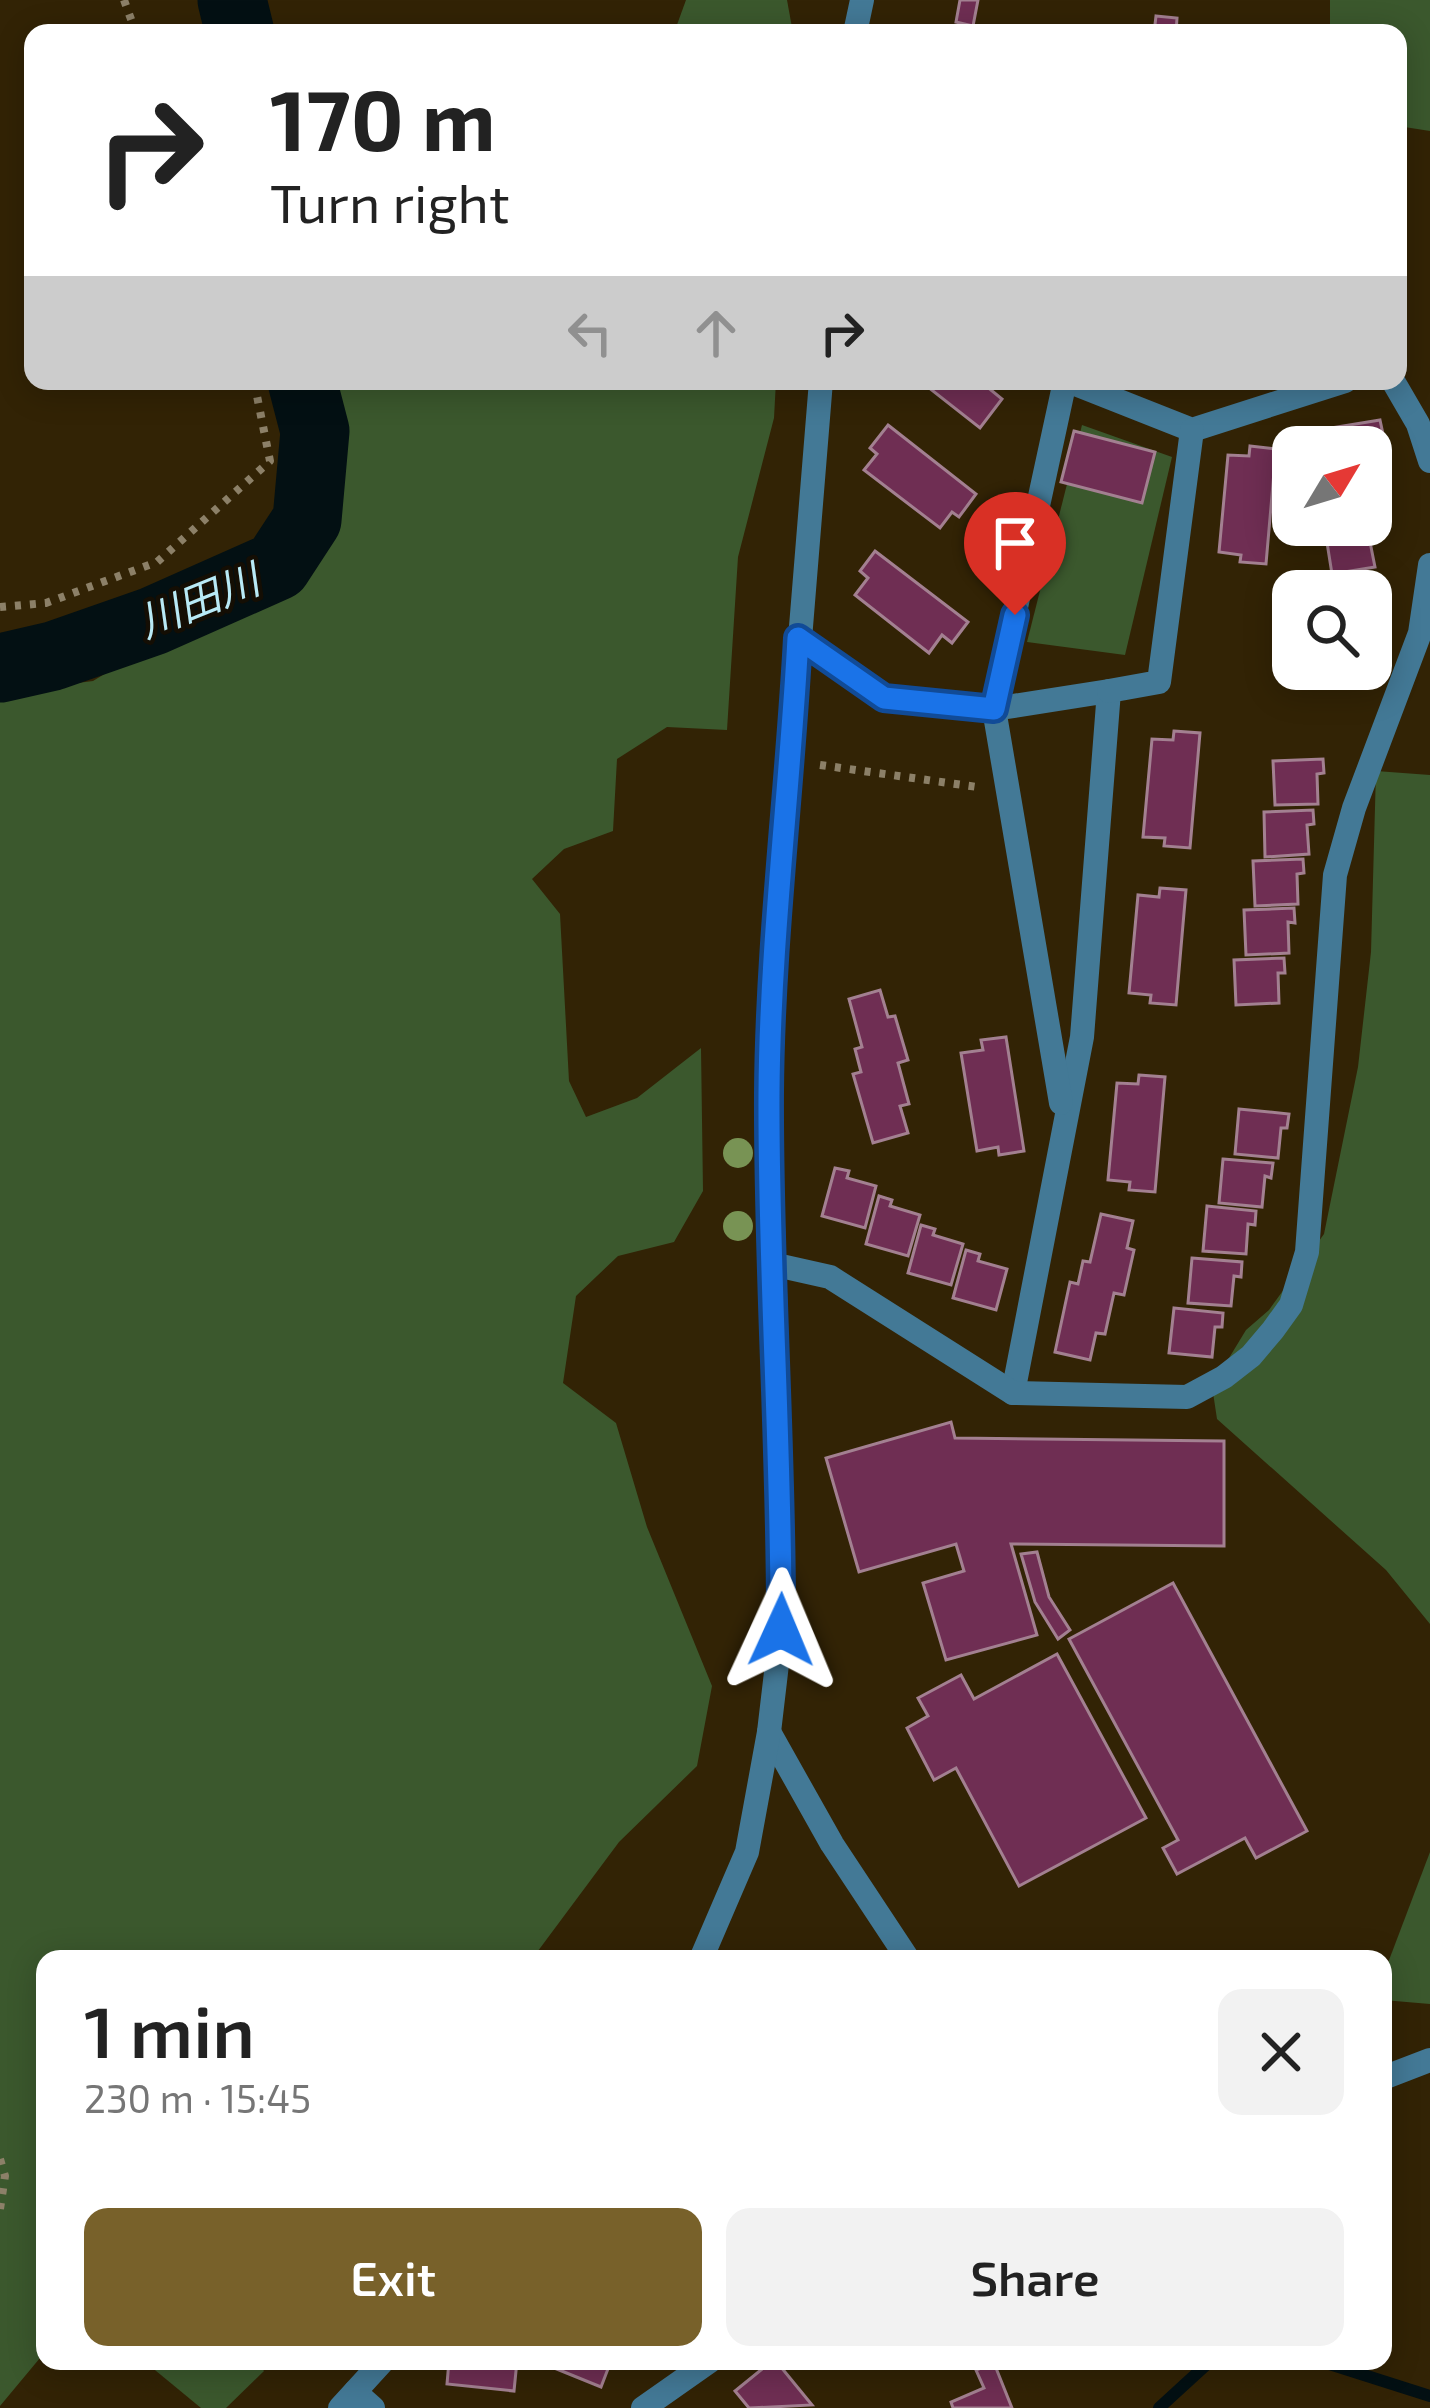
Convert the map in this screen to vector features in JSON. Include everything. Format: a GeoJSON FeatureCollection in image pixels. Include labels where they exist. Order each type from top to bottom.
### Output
{"type":"FeatureCollection","features":[{"type":"Feature","properties":{"kind":"street"},"geometry":{"type":"LineString","coordinates":[[705,1950],[747,1852],[781,1630],[772,1264],[772,982],[820,390]]}},
{"type":"Feature","properties":{"kind":"street"},"geometry":{"type":"LineString","coordinates":[[1064,1121],[994,709],[1065,390]]}},
{"type":"Feature","properties":{"kind":"street"},"geometry":{"type":"LineString","coordinates":[[1090,390],[1192,430],[1317,390]]}},
{"type":"Feature","properties":{"kind":"street"},"geometry":{"type":"LineString","coordinates":[[1398,390],[1418,424],[1430,461]]}},
{"type":"Feature","properties":{"kind":"street"},"geometry":{"type":"LineString","coordinates":[[798,638],[884,698],[994,709],[1159,682],[1192,430]]}},
{"type":"Feature","properties":{"kind":"street"},"geometry":{"type":"LineString","coordinates":[[772,1264],[830,1277],[1013,1393],[1187,1397],[1251,1356],[1291,1305],[1307,1252],[1335,875],[1354,808],[1420,633],[1430,565]]}},
{"type":"Feature","properties":{"kind":"street"},"geometry":{"type":"LineString","coordinates":[[1013,1393],[1082,1037],[1108,691]]}},
{"type":"Feature","properties":{"kind":"street"},"geometry":{"type":"LineString","coordinates":[[769,1732],[832,1844],[902,1950]]}},
{"type":"Feature","properties":{"kind":"street"},"geometry":{"type":"LineString","coordinates":[[1392,2075],[1430,2060]]}},
{"type":"Feature","properties":{"kind":"street"},"geometry":{"type":"LineString","coordinates":[[356,2403],[377,2370]]}},
{"type":"Feature","properties":{"kind":"street"},"geometry":{"type":"LineString","coordinates":[[647,2408],[698,2370]]}},
{"type":"Feature","properties":{"kind":"path"},"geometry":{"type":"LineString","coordinates":[[0,607],[46,603],[157,562],[270,461],[256,390]]}},
{"type":"Feature","properties":{"kind":"path"},"geometry":{"type":"LineString","coordinates":[[792,760],[1009,791]]}},
{"type":"Feature","properties":{"kind":"path"},"geometry":{"type":"LineString","coordinates":[[0,2159],[5,2176],[0,2210]]}},
{"type":"Feature","properties":{"kind":"green space"},"geometry":{"type":"Polygon","coordinates":[[[686,0],[787,0],[791,24],[677,24],[686,0]]]}},
{"type":"Feature","properties":{"kind":"green space"},"geometry":{"type":"Polygon","coordinates":[[[1330,0],[1430,0],[1430,131],[1407,127],[1407,24],[1330,24],[1330,0]]]}},
{"type":"Feature","properties":{"kind":"green space"},"geometry":{"type":"Polygon","coordinates":[[[323,390],[776,390],[774,418],[738,557],[727,730],[667,727],[617,759],[613,831],[564,849],[532,879],[560,914],[569,1081],[586,1117],[637,1098],[701,1048],[703,1191],[674,1242],[618,1256],[576,1296],[563,1383],[616,1423],[647,1527],[712,1686],[697,1766],[619,1842],[539,1950],[36,1950],[36,2363],[0,2406],[0,693],[93,681],[243,590],[312,497],[332,416],[323,390]]]}},
{"type":"Feature","properties":{"kind":"green space"},"geometry":{"type":"Polygon","coordinates":[[[1082,425],[1172,457],[1125,655],[1027,642],[1082,425]]]}},
{"type":"Feature","properties":{"kind":"green space"},"geometry":{"type":"Polygon","coordinates":[[[1376,771],[1430,775],[1430,1624],[1386,1570],[1217,1419],[1212,1386],[1246,1330],[1269,1310],[1324,1234],[1358,1067],[1371,952],[1376,771]]]}},
{"type":"Feature","properties":{"kind":"green space"},"geometry":{"type":"Polygon","coordinates":[[[1430,1852],[1430,2004],[1392,2001],[1392,1952],[1430,1852]]]}},
{"type":"Feature","properties":{"kind":"green space"},"geometry":{"type":"Polygon","coordinates":[[[155,2370],[264,2371],[226,2408],[201,2408],[155,2370]]]}},
{"type":"Feature","properties":{"kind":"building"},"geometry":{"type":"Polygon","coordinates":[[[960,0],[978,0],[973,24],[956,22],[960,0]]]}},
{"type":"Feature","properties":{"kind":"building"},"geometry":{"type":"Polygon","coordinates":[[[1156,16],[1177,18],[1177,24],[1155,24],[1156,16]]]}},
{"type":"Feature","properties":{"kind":"building"},"geometry":{"type":"Polygon","coordinates":[[[932,390],[991,390],[1002,399],[980,428],[932,390]]]}},
{"type":"Feature","properties":{"kind":"building"},"geometry":{"type":"Polygon","coordinates":[[[1380,420],[1381,426],[1343,426],[1380,420]]]}},
{"type":"Feature","properties":{"kind":"building"},"geometry":{"type":"Polygon","coordinates":[[[888,425],[976,494],[959,517],[952,512],[940,528],[864,470],[877,454],[870,448],[888,425]]]}},
{"type":"Feature","properties":{"kind":"building"},"geometry":{"type":"Polygon","coordinates":[[[1074,431],[1155,452],[1142,503],[1061,482],[1074,431]]]}},
{"type":"Feature","properties":{"kind":"building"},"geometry":{"type":"Polygon","coordinates":[[[1250,446],[1272,449],[1266,564],[1240,562],[1241,555],[1219,552],[1228,455],[1249,456],[1250,446]]]}},
{"type":"Feature","properties":{"kind":"building"},"geometry":{"type":"Polygon","coordinates":[[[1328,546],[1371,546],[1375,567],[1331,570],[1328,546]]]}},
{"type":"Feature","properties":{"kind":"building"},"geometry":{"type":"Polygon","coordinates":[[[875,551],[968,622],[952,643],[942,635],[929,653],[855,595],[868,578],[860,571],[875,551]]]}},
{"type":"Feature","properties":{"kind":"building"},"geometry":{"type":"Polygon","coordinates":[[[1174,731],[1200,733],[1190,848],[1164,846],[1165,838],[1143,837],[1152,739],[1173,740],[1174,731]]]}},
{"type":"Feature","properties":{"kind":"building"},"geometry":{"type":"Polygon","coordinates":[[[1323,759],[1324,773],[1317,774],[1318,804],[1275,805],[1273,761],[1323,759]]]}},
{"type":"Feature","properties":{"kind":"building"},"geometry":{"type":"Polygon","coordinates":[[[1313,810],[1314,824],[1307,825],[1309,854],[1265,857],[1264,812],[1313,810]]]}},
{"type":"Feature","properties":{"kind":"building"},"geometry":{"type":"Polygon","coordinates":[[[1303,859],[1304,873],[1297,874],[1298,904],[1255,906],[1253,861],[1303,859]]]}},
{"type":"Feature","properties":{"kind":"building"},"geometry":{"type":"Polygon","coordinates":[[[1160,888],[1186,890],[1176,1005],[1150,1003],[1151,995],[1129,993],[1138,895],[1159,897],[1160,888]]]}},
{"type":"Feature","properties":{"kind":"building"},"geometry":{"type":"Polygon","coordinates":[[[1294,908],[1295,923],[1288,922],[1289,953],[1246,955],[1244,910],[1294,908]]]}},
{"type":"Feature","properties":{"kind":"building"},"geometry":{"type":"Polygon","coordinates":[[[1284,958],[1285,973],[1278,973],[1279,1003],[1236,1005],[1234,960],[1284,958]]]}},
{"type":"Feature","properties":{"kind":"building"},"geometry":{"type":"Polygon","coordinates":[[[880,990],[888,1017],[895,1016],[908,1060],[898,1063],[909,1104],[900,1106],[908,1133],[873,1143],[853,1074],[861,1072],[855,1049],[862,1047],[849,999],[880,990]]]}},
{"type":"Feature","properties":{"kind":"building"},"geometry":{"type":"Polygon","coordinates":[[[1006,1037],[1024,1151],[999,1155],[998,1147],[977,1151],[961,1053],[983,1050],[981,1040],[1006,1037]]]}},
{"type":"Feature","properties":{"kind":"building"},"geometry":{"type":"Polygon","coordinates":[[[1139,1075],[1165,1077],[1155,1192],[1129,1190],[1130,1182],[1108,1180],[1117,1083],[1138,1084],[1139,1075]]]}},
{"type":"Feature","properties":{"kind":"building"},"geometry":{"type":"Polygon","coordinates":[[[1239,1109],[1289,1114],[1287,1128],[1281,1128],[1278,1158],[1235,1154],[1239,1109]]]}},
{"type":"Feature","properties":{"kind":"building"},"geometry":{"type":"Polygon","coordinates":[[[1223,1159],[1273,1163],[1271,1178],[1265,1176],[1262,1207],[1219,1203],[1223,1159]]]}},
{"type":"Feature","properties":{"kind":"building"},"geometry":{"type":"Polygon","coordinates":[[[835,1168],[849,1171],[847,1178],[876,1186],[865,1228],[822,1216],[835,1168]]]}},
{"type":"Feature","properties":{"kind":"building"},"geometry":{"type":"Polygon","coordinates":[[[879,1196],[892,1200],[890,1206],[920,1215],[908,1256],[866,1244],[879,1196]]]}},
{"type":"Feature","properties":{"kind":"building"},"geometry":{"type":"Polygon","coordinates":[[[1207,1206],[1256,1211],[1255,1225],[1248,1224],[1246,1254],[1203,1251],[1207,1206]]]}},
{"type":"Feature","properties":{"kind":"building"},"geometry":{"type":"Polygon","coordinates":[[[1101,1214],[1133,1221],[1127,1248],[1134,1250],[1124,1295],[1114,1293],[1105,1334],[1096,1333],[1090,1360],[1055,1352],[1070,1282],[1078,1284],[1083,1261],[1090,1262],[1101,1214]]]}},
{"type":"Feature","properties":{"kind":"building"},"geometry":{"type":"Polygon","coordinates":[[[921,1225],[935,1229],[933,1235],[963,1244],[951,1285],[908,1273],[921,1225]]]}},
{"type":"Feature","properties":{"kind":"building"},"geometry":{"type":"Polygon","coordinates":[[[966,1250],[980,1254],[978,1261],[1007,1269],[996,1310],[953,1298],[966,1250]]]}},
{"type":"Feature","properties":{"kind":"building"},"geometry":{"type":"Polygon","coordinates":[[[1192,1258],[1242,1262],[1241,1277],[1234,1276],[1231,1306],[1188,1303],[1192,1258]]]}},
{"type":"Feature","properties":{"kind":"building"},"geometry":{"type":"Polygon","coordinates":[[[1174,1308],[1223,1313],[1222,1327],[1215,1327],[1212,1357],[1169,1353],[1174,1308]]]}},
{"type":"Feature","properties":{"kind":"building"},"geometry":{"type":"Polygon","coordinates":[[[951,1422],[955,1438],[1224,1441],[1224,1546],[1011,1544],[1037,1635],[946,1660],[923,1583],[964,1571],[956,1544],[859,1572],[826,1458],[951,1422]]]}},
{"type":"Feature","properties":{"kind":"building"},"geometry":{"type":"Polygon","coordinates":[[[1037,1552],[1049,1597],[1070,1630],[1058,1639],[1035,1602],[1021,1554],[1037,1552]]]}},
{"type":"Feature","properties":{"kind":"building"},"geometry":{"type":"Polygon","coordinates":[[[1173,1583],[1307,1831],[1256,1858],[1245,1838],[1177,1874],[1163,1848],[1178,1840],[1069,1639],[1173,1583]]]}},
{"type":"Feature","properties":{"kind":"building"},"geometry":{"type":"Polygon","coordinates":[[[1057,1654],[1146,1818],[1019,1886],[956,1768],[934,1780],[907,1728],[928,1716],[918,1698],[961,1675],[974,1699],[1057,1654]]]}},
{"type":"Feature","properties":{"kind":"building"},"geometry":{"type":"Polygon","coordinates":[[[448,2370],[516,2370],[514,2391],[447,2384],[448,2370]]]}},
{"type":"Feature","properties":{"kind":"building"},"geometry":{"type":"Polygon","coordinates":[[[559,2370],[608,2370],[601,2387],[559,2370]]]}},
{"type":"Feature","properties":{"kind":"building"},"geometry":{"type":"Polygon","coordinates":[[[761,2370],[783,2370],[812,2405],[749,2408],[735,2391],[761,2370]]]}},
{"type":"Feature","properties":{"kind":"building"},"geometry":{"type":"Polygon","coordinates":[[[976,2370],[997,2370],[1012,2408],[953,2408],[951,2402],[984,2388],[976,2370]]]}},
{"type":"Feature","properties":{"kind":"waterway","name":"川田川"},"geometry":{"type":"LineString","coordinates":[[232,0],[238,24]]}},
{"type":"Feature","properties":{"kind":"waterway","name":"川田川"},"geometry":{"type":"LineString","coordinates":[[0,668],[53,656],[153,621],[277,566],[307,520],[315,431],[304,390]]}},
{"type":"Feature","properties":{"kind":"waterway"},"geometry":{"type":"LineString","coordinates":[[1159,2408],[1200,2370]]}},
{"type":"Feature","properties":{"kind":"waterway"},"geometry":{"type":"LineString","coordinates":[[1348,2370],[1430,2396]]}},
{"type":"Feature","properties":{"kind":"route"},"geometry":{"type":"LineString","coordinates":[[781,1630],[769,1092],[772,982],[798,638],[884,698],[994,709],[1015,615]]}}]}
